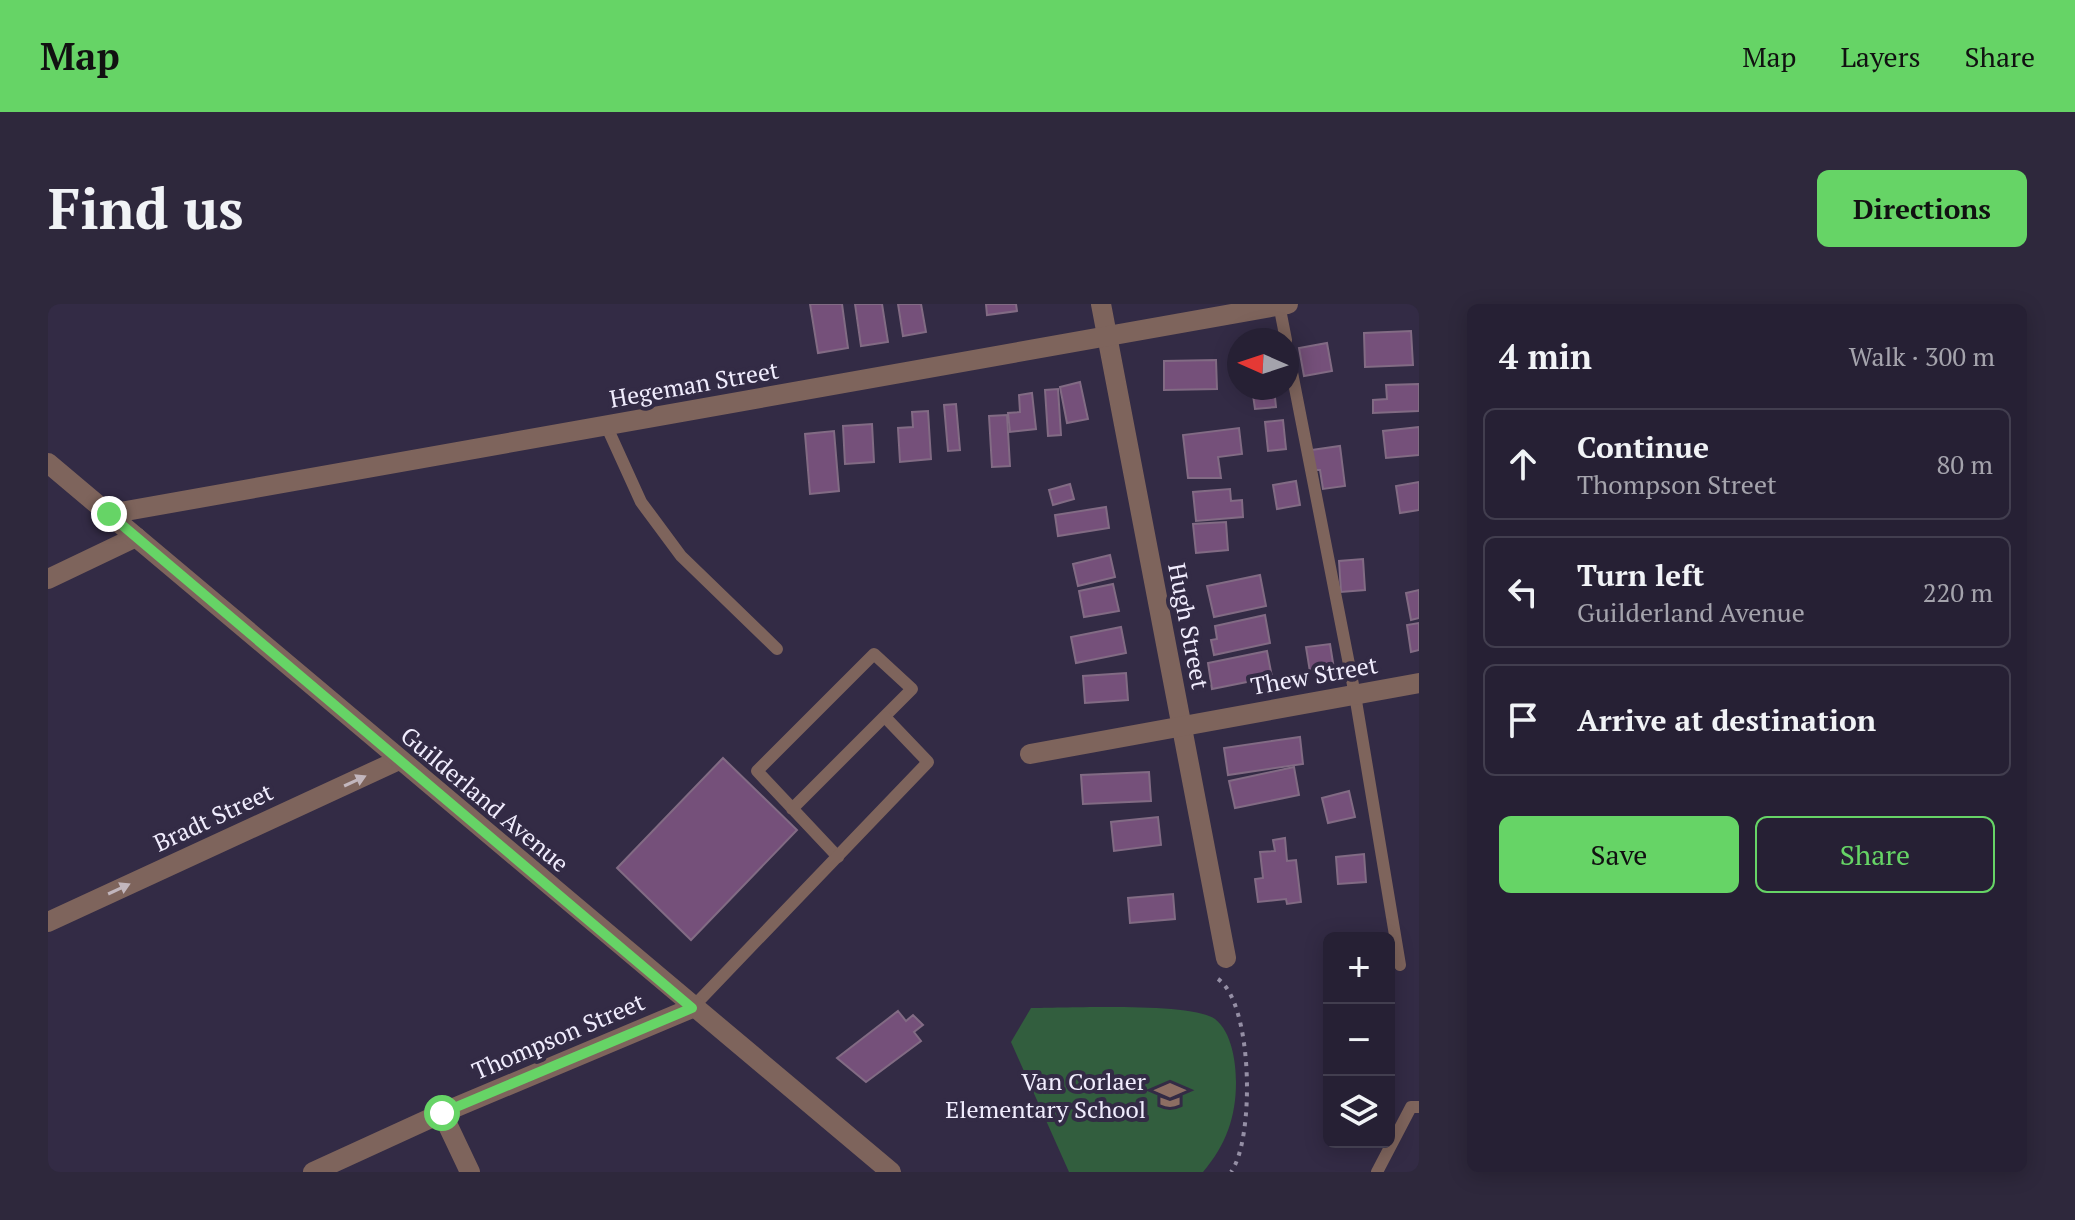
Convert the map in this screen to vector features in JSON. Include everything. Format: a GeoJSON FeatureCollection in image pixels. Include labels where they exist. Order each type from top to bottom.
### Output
{"type":"FeatureCollection","features":[{"type":"Feature","properties":{"kind":"street","name":"Hugh Street"},"geometry":{"type":"LineString","coordinates":[[1101,304],[1226,958]]}},
{"type":"Feature","properties":{"kind":"street","name":"Hegeman Street"},"geometry":{"type":"LineString","coordinates":[[109,514],[1282,305]]}},
{"type":"Feature","properties":{"kind":"street","name":"Guilderland Avenue"},"geometry":{"type":"LineString","coordinates":[[48,463],[692,1008],[891,1172]]}},
{"type":"Feature","properties":{"kind":"street"},"geometry":{"type":"LineString","coordinates":[[48,579],[136,537]]}},
{"type":"Feature","properties":{"kind":"street","name":"Thew Street"},"geometry":{"type":"LineString","coordinates":[[1030,754],[1419,683]]}},
{"type":"Feature","properties":{"kind":"street","name":"Bradt Street"},"geometry":{"type":"LineString","coordinates":[[48,922],[399,760]]}},
{"type":"Feature","properties":{"kind":"street","name":"Thompson Street"},"geometry":{"type":"LineString","coordinates":[[313,1172],[442,1113],[692,1008]]}},
{"type":"Feature","properties":{"kind":"street"},"geometry":{"type":"LineString","coordinates":[[442,1113],[470,1172]]}},
{"type":"Feature","properties":{"kind":"lane"},"geometry":{"type":"LineString","coordinates":[[1282,305],[1285,328]]}},
{"type":"Feature","properties":{"kind":"lane"},"geometry":{"type":"LineString","coordinates":[[1297,400],[1355,695],[1400,965]]}},
{"type":"Feature","properties":{"kind":"lane"},"geometry":{"type":"LineString","coordinates":[[606,425],[641,502],[681,556],[777,649]]}},
{"type":"Feature","properties":{"kind":"lane"},"geometry":{"type":"LineString","coordinates":[[792,809],[912,689],[874,654],[757,771],[792,809],[838,857]]}},
{"type":"Feature","properties":{"kind":"lane"},"geometry":{"type":"LineString","coordinates":[[692,1008],[928,762],[885,717]]}},
{"type":"Feature","properties":{"kind":"lane"},"geometry":{"type":"LineString","coordinates":[[1377,1172],[1411,1107],[1419,1107]]}},
{"type":"Feature","properties":{"kind":"path"},"geometry":{"type":"LineString","coordinates":[[1210,973],[1224,983],[1235,1008],[1244,1046],[1247,1109],[1232,1170],[1240,1172]]}},
{"type":"Feature","properties":{"kind":"green space"},"geometry":{"type":"Polygon","coordinates":[[[1031,1008],[1156,1008],[1182,1010],[1215,1019],[1232,1048],[1236,1095],[1224,1141],[1203,1172],[1069,1172],[1011,1042],[1031,1008]]]}},
{"type":"Feature","properties":{"kind":"building"},"geometry":{"type":"Polygon","coordinates":[[[810,304],[842,304],[848,348],[818,353],[810,304]]]}},
{"type":"Feature","properties":{"kind":"building"},"geometry":{"type":"Polygon","coordinates":[[[855,304],[882,304],[888,342],[861,346],[855,304]]]}},
{"type":"Feature","properties":{"kind":"building"},"geometry":{"type":"Polygon","coordinates":[[[898,304],[921,304],[926,332],[903,336],[898,304]]]}},
{"type":"Feature","properties":{"kind":"building"},"geometry":{"type":"Polygon","coordinates":[[[986,304],[1016,304],[1017,311],[987,315],[986,304]]]}},
{"type":"Feature","properties":{"kind":"building"},"geometry":{"type":"Polygon","coordinates":[[[1411,331],[1413,365],[1365,367],[1364,333],[1411,331]]]}},
{"type":"Feature","properties":{"kind":"building"},"geometry":{"type":"Polygon","coordinates":[[[1327,343],[1332,371],[1304,376],[1299,348],[1327,343]]]}},
{"type":"Feature","properties":{"kind":"building"},"geometry":{"type":"Polygon","coordinates":[[[1216,360],[1217,389],[1164,390],[1164,361],[1216,360]]]}},
{"type":"Feature","properties":{"kind":"building"},"geometry":{"type":"Polygon","coordinates":[[[1080,382],[1088,419],[1067,423],[1060,387],[1080,382]]]}},
{"type":"Feature","properties":{"kind":"building"},"geometry":{"type":"Polygon","coordinates":[[[1419,384],[1419,411],[1373,413],[1373,400],[1387,399],[1386,385],[1419,384]]]}},
{"type":"Feature","properties":{"kind":"building"},"geometry":{"type":"Polygon","coordinates":[[[1058,389],[1061,435],[1048,436],[1045,390],[1058,389]]]}},
{"type":"Feature","properties":{"kind":"building"},"geometry":{"type":"Polygon","coordinates":[[[1032,393],[1036,429],[1010,432],[1008,413],[1020,412],[1019,395],[1032,393]]]}},
{"type":"Feature","properties":{"kind":"building"},"geometry":{"type":"Polygon","coordinates":[[[1254,400],[1275,400],[1276,407],[1255,409],[1254,400]]]}},
{"type":"Feature","properties":{"kind":"building"},"geometry":{"type":"Polygon","coordinates":[[[956,404],[960,450],[948,451],[944,405],[956,404]]]}},
{"type":"Feature","properties":{"kind":"building"},"geometry":{"type":"Polygon","coordinates":[[[928,411],[931,459],[900,462],[898,428],[913,427],[912,412],[928,411]]]}},
{"type":"Feature","properties":{"kind":"building"},"geometry":{"type":"Polygon","coordinates":[[[1007,415],[1010,466],[992,467],[989,416],[1007,415]]]}},
{"type":"Feature","properties":{"kind":"building"},"geometry":{"type":"Polygon","coordinates":[[[1283,420],[1286,449],[1268,451],[1265,422],[1283,420]]]}},
{"type":"Feature","properties":{"kind":"building"},"geometry":{"type":"Polygon","coordinates":[[[872,424],[874,462],[845,464],[843,426],[872,424]]]}},
{"type":"Feature","properties":{"kind":"building"},"geometry":{"type":"Polygon","coordinates":[[[1419,427],[1419,455],[1386,458],[1383,431],[1419,427]]]}},
{"type":"Feature","properties":{"kind":"building"},"geometry":{"type":"Polygon","coordinates":[[[1239,428],[1242,454],[1218,457],[1221,478],[1188,478],[1183,435],[1239,428]]]}},
{"type":"Feature","properties":{"kind":"building"},"geometry":{"type":"Polygon","coordinates":[[[834,431],[839,491],[810,494],[805,434],[834,431]]]}},
{"type":"Feature","properties":{"kind":"building"},"geometry":{"type":"Polygon","coordinates":[[[1340,446],[1345,486],[1323,489],[1320,470],[1314,470],[1311,450],[1340,446]]]}},
{"type":"Feature","properties":{"kind":"building"},"geometry":{"type":"Polygon","coordinates":[[[1296,481],[1300,505],[1277,509],[1273,485],[1296,481]]]}},
{"type":"Feature","properties":{"kind":"building"},"geometry":{"type":"Polygon","coordinates":[[[1419,482],[1419,510],[1400,513],[1396,486],[1419,482]]]}},
{"type":"Feature","properties":{"kind":"building"},"geometry":{"type":"Polygon","coordinates":[[[1070,484],[1074,499],[1053,505],[1049,490],[1070,484]]]}},
{"type":"Feature","properties":{"kind":"building"},"geometry":{"type":"Polygon","coordinates":[[[1230,489],[1231,501],[1242,500],[1243,517],[1196,521],[1193,492],[1230,489]]]}},
{"type":"Feature","properties":{"kind":"building"},"geometry":{"type":"Polygon","coordinates":[[[1106,507],[1109,528],[1058,536],[1055,515],[1106,507]]]}},
{"type":"Feature","properties":{"kind":"building"},"geometry":{"type":"Polygon","coordinates":[[[1226,522],[1228,550],[1196,553],[1193,524],[1226,522]]]}},
{"type":"Feature","properties":{"kind":"building"},"geometry":{"type":"Polygon","coordinates":[[[1110,555],[1115,577],[1078,586],[1073,564],[1110,555]]]}},
{"type":"Feature","properties":{"kind":"building"},"geometry":{"type":"Polygon","coordinates":[[[1363,559],[1365,590],[1341,592],[1339,561],[1363,559]]]}},
{"type":"Feature","properties":{"kind":"building"},"geometry":{"type":"Polygon","coordinates":[[[1260,575],[1266,606],[1214,617],[1207,586],[1260,575]]]}},
{"type":"Feature","properties":{"kind":"building"},"geometry":{"type":"Polygon","coordinates":[[[1113,584],[1119,611],[1084,617],[1079,591],[1113,584]]]}},
{"type":"Feature","properties":{"kind":"building"},"geometry":{"type":"Polygon","coordinates":[[[1419,590],[1419,618],[1411,620],[1406,593],[1419,590]]]}},
{"type":"Feature","properties":{"kind":"building"},"geometry":{"type":"Polygon","coordinates":[[[1265,615],[1270,643],[1214,655],[1211,640],[1217,639],[1215,626],[1265,615]]]}},
{"type":"Feature","properties":{"kind":"building"},"geometry":{"type":"Polygon","coordinates":[[[1419,623],[1419,650],[1411,652],[1407,625],[1419,623]]]}},
{"type":"Feature","properties":{"kind":"building"},"geometry":{"type":"Polygon","coordinates":[[[1121,627],[1126,653],[1076,663],[1071,637],[1121,627]]]}},
{"type":"Feature","properties":{"kind":"building"},"geometry":{"type":"Polygon","coordinates":[[[1330,644],[1334,669],[1310,672],[1306,647],[1330,644]]]}},
{"type":"Feature","properties":{"kind":"building"},"geometry":{"type":"Polygon","coordinates":[[[1267,651],[1272,677],[1212,689],[1208,663],[1267,651]]]}},
{"type":"Feature","properties":{"kind":"building"},"geometry":{"type":"Polygon","coordinates":[[[1126,673],[1128,700],[1085,703],[1083,676],[1126,673]]]}},
{"type":"Feature","properties":{"kind":"building"},"geometry":{"type":"Polygon","coordinates":[[[1300,737],[1303,764],[1228,775],[1224,748],[1300,737]]]}},
{"type":"Feature","properties":{"kind":"building"},"geometry":{"type":"Polygon","coordinates":[[[723,758],[797,830],[691,940],[617,868],[723,758]]]}},
{"type":"Feature","properties":{"kind":"building"},"geometry":{"type":"Polygon","coordinates":[[[1294,767],[1299,795],[1235,808],[1229,781],[1294,767]]]}},
{"type":"Feature","properties":{"kind":"building"},"geometry":{"type":"Polygon","coordinates":[[[1149,772],[1151,801],[1083,804],[1081,775],[1149,772]]]}},
{"type":"Feature","properties":{"kind":"building"},"geometry":{"type":"Polygon","coordinates":[[[1349,791],[1355,817],[1328,823],[1322,798],[1349,791]]]}},
{"type":"Feature","properties":{"kind":"building"},"geometry":{"type":"Polygon","coordinates":[[[1158,817],[1161,845],[1114,851],[1111,822],[1158,817]]]}},
{"type":"Feature","properties":{"kind":"building"},"geometry":{"type":"Polygon","coordinates":[[[1285,838],[1287,861],[1296,860],[1301,902],[1287,904],[1286,899],[1258,902],[1255,879],[1263,878],[1260,852],[1275,851],[1273,840],[1285,838]]]}},
{"type":"Feature","properties":{"kind":"building"},"geometry":{"type":"Polygon","coordinates":[[[1364,854],[1366,882],[1338,884],[1336,857],[1364,854]]]}},
{"type":"Feature","properties":{"kind":"building"},"geometry":{"type":"Polygon","coordinates":[[[1173,894],[1175,919],[1130,923],[1128,898],[1173,894]]]}},
{"type":"Feature","properties":{"kind":"building"},"geometry":{"type":"Polygon","coordinates":[[[898,1011],[906,1021],[913,1015],[923,1025],[914,1032],[921,1041],[866,1082],[837,1058],[898,1011]]]}},
{"type":"Feature","properties":{"kind":"place","name":"Van Corlaer Elementary School"},"geometry":{"type":"Point","coordinates":[1170,1095]}},
{"type":"Feature","properties":{"kind":"route"},"geometry":{"type":"LineString","coordinates":[[109,514],[692,1008],[442,1113]]}}]}
